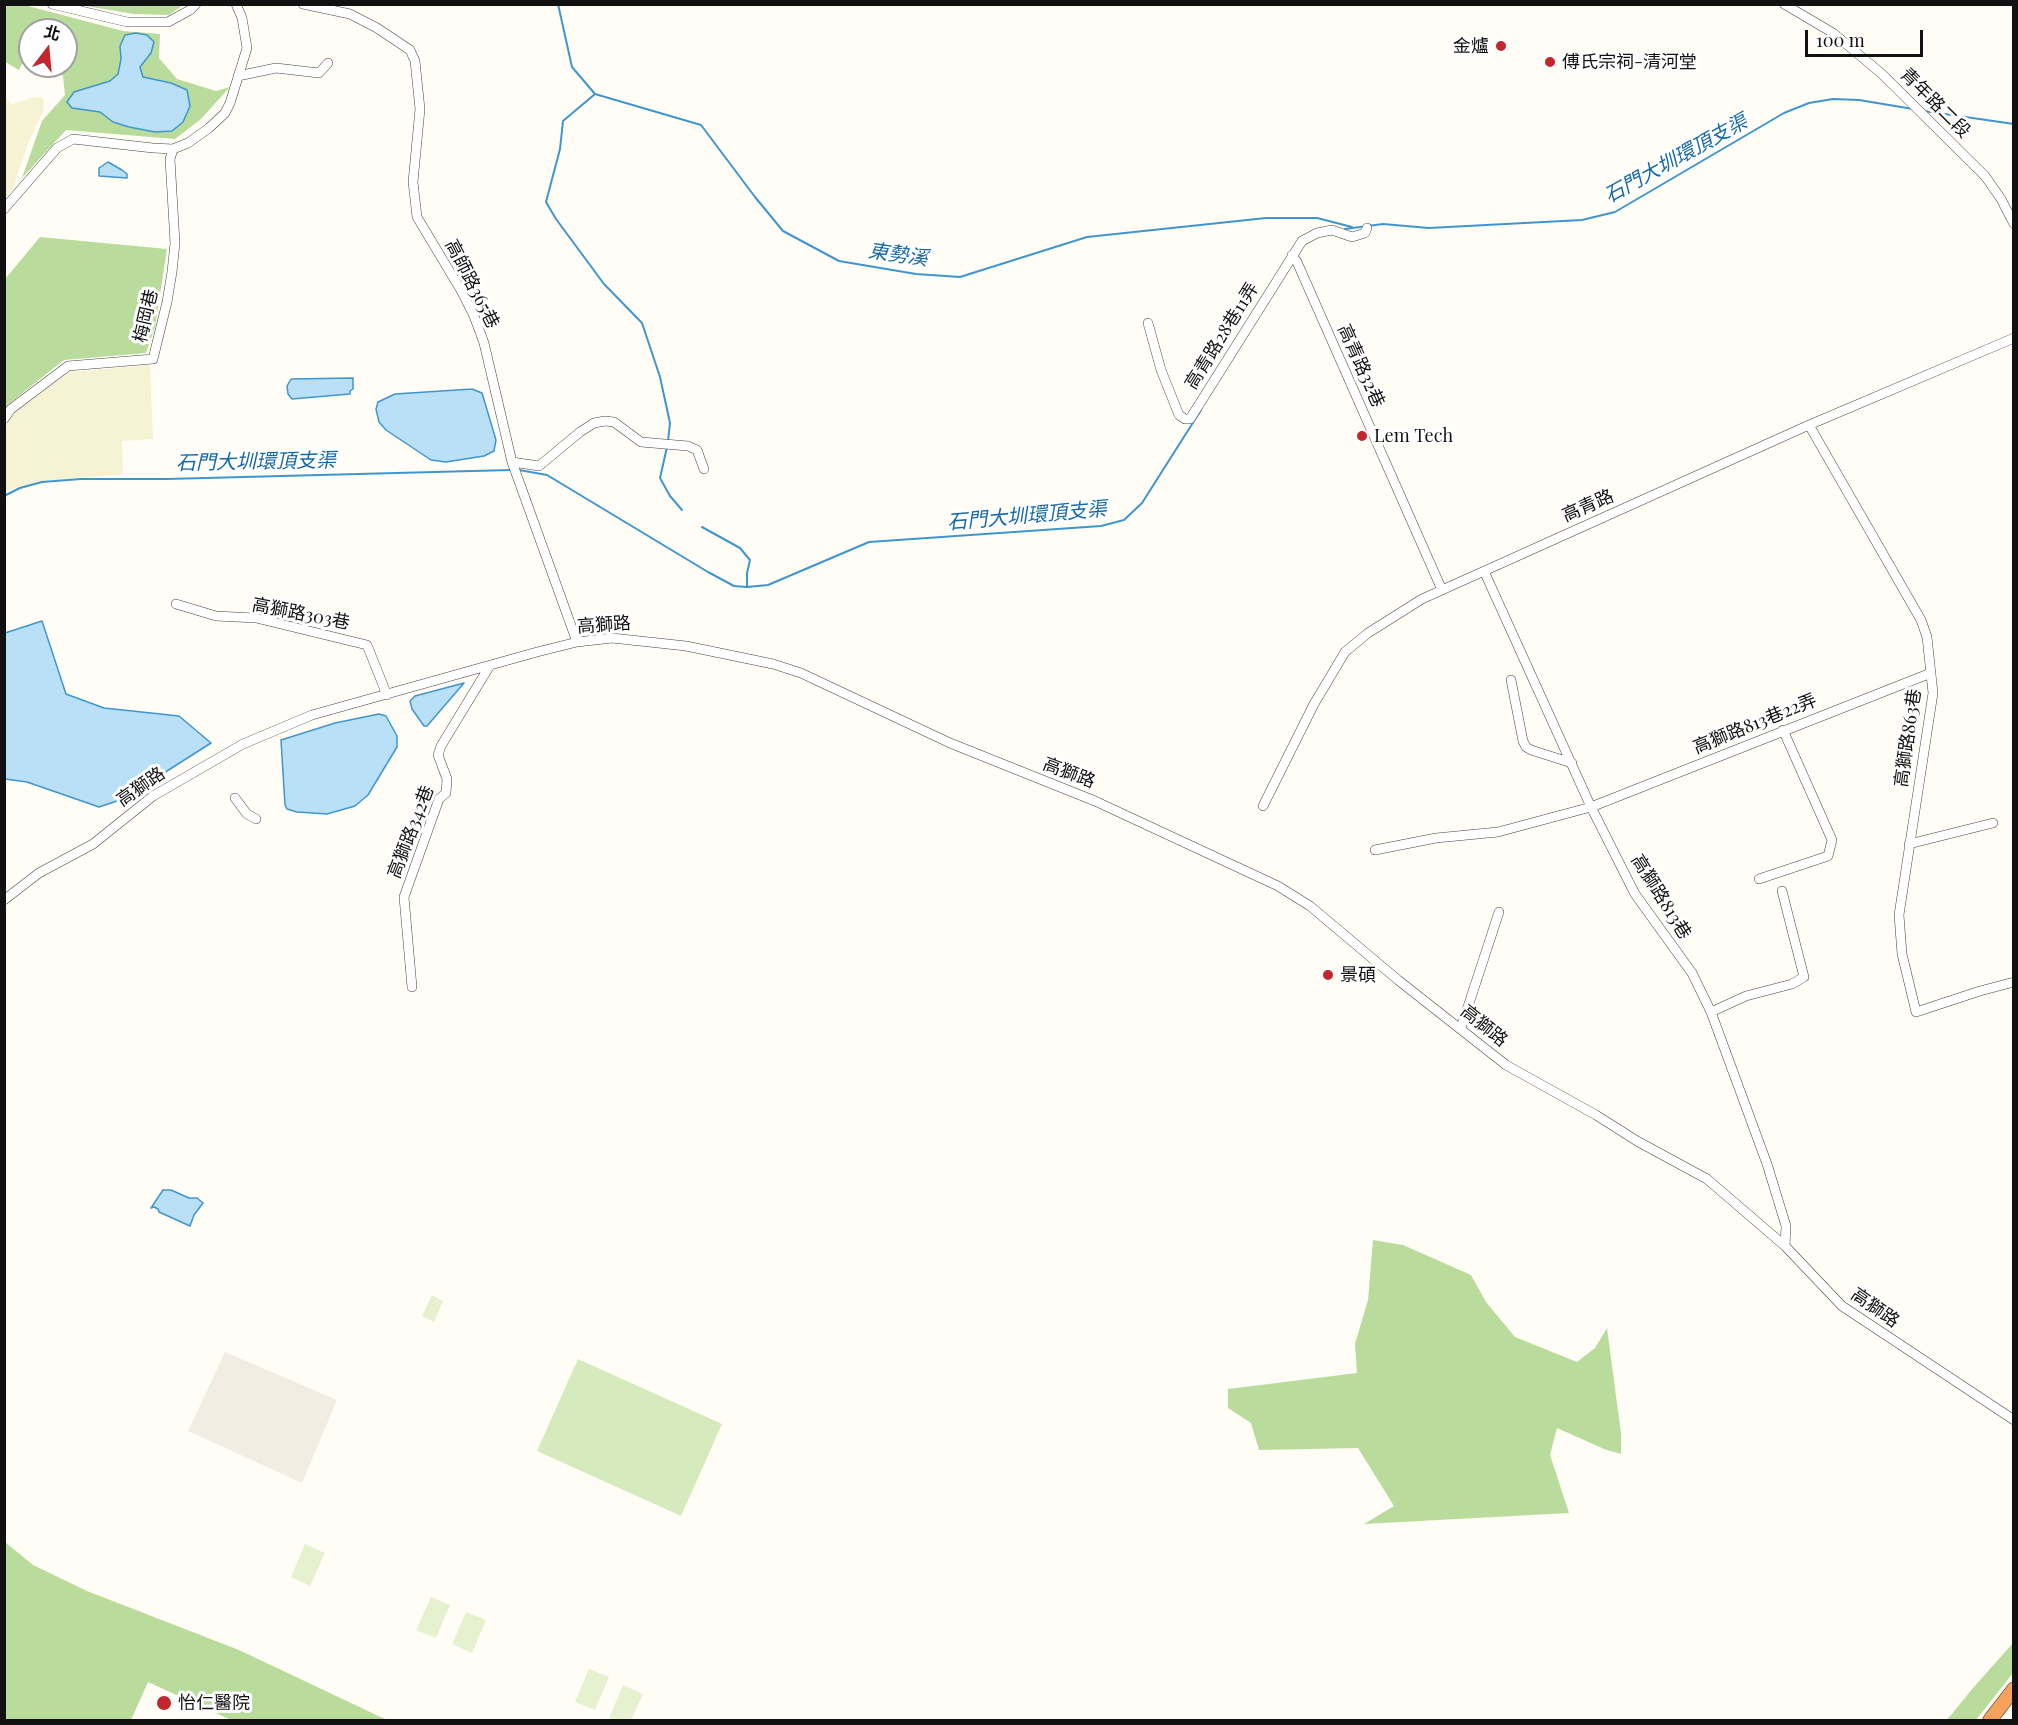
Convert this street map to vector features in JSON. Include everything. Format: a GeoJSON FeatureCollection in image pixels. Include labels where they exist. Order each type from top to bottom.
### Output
{"type":"FeatureCollection","features":[{"type":"Feature","properties":{"kind":"highway"},"geometry":{"type":"LineString","coordinates":[[1990,1720],[2013,1689]]}},
{"type":"Feature","properties":{"kind":"street"},"geometry":{"type":"LineString","coordinates":[[52,4],[76,7],[127,22],[168,22],[190,10],[196,4]]}},
{"type":"Feature","properties":{"kind":"street"},"geometry":{"type":"LineString","coordinates":[[4,209],[57,148],[73,139],[173,149],[189,143],[209,128],[225,113],[230,104],[247,48],[242,18],[236,4]]}},
{"type":"Feature","properties":{"kind":"street","name":"高師路365巷"},"geometry":{"type":"LineString","coordinates":[[303,4],[350,14],[377,28],[410,50],[415,61],[420,109],[413,182],[417,217],[474,316],[484,343],[512,462],[577,642]]}},
{"type":"Feature","properties":{"kind":"street","name":"青年路二段"},"geometry":{"type":"LineString","coordinates":[[1784,4],[1833,33],[1882,74],[1985,176],[2001,199],[2013,224]]}},
{"type":"Feature","properties":{"kind":"street"},"geometry":{"type":"LineString","coordinates":[[238,76],[276,68],[319,73],[328,63]]}},
{"type":"Feature","properties":{"kind":"street","name":"梅岡巷"},"geometry":{"type":"LineString","coordinates":[[4,419],[11,409],[68,366],[153,359],[167,302],[175,243],[170,159],[173,149]]}},
{"type":"Feature","properties":{"kind":"street","name":"高青路28巷11弄"},"geometry":{"type":"LineString","coordinates":[[1148,323],[1161,370],[1179,415],[1190,419],[1302,241],[1317,233],[1332,230],[1352,237],[1365,233],[1367,228]]}},
{"type":"Feature","properties":{"kind":"street","name":"高青路32巷"},"geometry":{"type":"LineString","coordinates":[[1292,255],[1442,590]]}},
{"type":"Feature","properties":{"kind":"street","name":"高青路"},"geometry":{"type":"LineString","coordinates":[[1263,806],[1314,704],[1346,652],[1368,633],[1422,599],[1809,426],[2013,338]]}},
{"type":"Feature","properties":{"kind":"street"},"geometry":{"type":"LineString","coordinates":[[512,462],[539,466],[580,432],[594,423],[605,421],[614,422],[641,442],[688,446],[697,450],[704,469]]}},
{"type":"Feature","properties":{"kind":"street","name":"高獅路863巷"},"geometry":{"type":"LineString","coordinates":[[1809,426],[1921,620],[1927,637],[1933,693],[1899,915],[1902,954],[1916,1012],[2013,982]]}},
{"type":"Feature","properties":{"kind":"street","name":"高獅路813巷"},"geometry":{"type":"LineString","coordinates":[[1484,571],[1591,807],[1635,894],[1692,974],[1711,1012],[1767,1164],[1786,1226],[1785,1246]]}},
{"type":"Feature","properties":{"kind":"street","name":"高獅路303巷"},"geometry":{"type":"LineString","coordinates":[[176,604],[216,616],[256,618],[367,645],[387,695]]}},
{"type":"Feature","properties":{"kind":"street","name":"高獅路"},"geometry":{"type":"LineString","coordinates":[[4,900],[39,873],[93,844],[153,796],[243,744],[312,715],[577,642],[612,638],[641,639],[686,646],[773,664],[801,673],[950,743],[1095,801],[1259,876],[1302,901],[1506,1065],[1707,1179],[1785,1246],[1842,1306],[2013,1420]]}},
{"type":"Feature","properties":{"kind":"street","name":"高獅路342巷"},"geometry":{"type":"LineString","coordinates":[[412,987],[404,897],[439,800],[446,793],[447,779],[438,754],[489,667]]}},
{"type":"Feature","properties":{"kind":"street","name":"高獅路813巷22弄"},"geometry":{"type":"LineString","coordinates":[[1375,850],[1436,838],[1498,832],[1591,807],[1931,673]]}},
{"type":"Feature","properties":{"kind":"street"},"geometry":{"type":"LineString","coordinates":[[1511,680],[1526,747],[1572,763]]}},
{"type":"Feature","properties":{"kind":"street"},"geometry":{"type":"LineString","coordinates":[[1759,879],[1828,856],[1832,840],[1783,730]]}},
{"type":"Feature","properties":{"kind":"street"},"geometry":{"type":"LineString","coordinates":[[235,798],[247,814],[256,819]]}},
{"type":"Feature","properties":{"kind":"street"},"geometry":{"type":"LineString","coordinates":[[1909,844],[1993,823]]}},
{"type":"Feature","properties":{"kind":"street"},"geometry":{"type":"LineString","coordinates":[[1711,1012],[1746,996],[1791,984],[1804,977],[1782,891]]}},
{"type":"Feature","properties":{"kind":"street"},"geometry":{"type":"LineString","coordinates":[[1461,1028],[1499,912]]}},
{"type":"Feature","properties":{"kind":"shaded area"},"geometry":{"type":"Polygon","coordinates":[[[5,95],[11,105],[30,98],[42,97],[44,109],[28,144],[13,187],[5,200],[5,95]]]}},
{"type":"Feature","properties":{"kind":"shaded area"},"geometry":{"type":"Polygon","coordinates":[[[150,365],[153,439],[122,441],[123,474],[45,481],[5,491],[4,429],[13,412],[70,372],[150,365]]]}},
{"type":"Feature","properties":{"kind":"shaded area"},"geometry":{"type":"Polygon","coordinates":[[[225,1352],[337,1400],[302,1483],[188,1431],[225,1352]]]}},
{"type":"Feature","properties":{"kind":"green space"},"geometry":{"type":"Polygon","coordinates":[[[4,5],[24,5],[74,18],[18,18],[18,69],[5,62],[4,5]]]}},
{"type":"Feature","properties":{"kind":"green space"},"geometry":{"type":"Polygon","coordinates":[[[80,5],[183,5],[169,15],[134,14],[80,5]]]}},
{"type":"Feature","properties":{"kind":"green space"},"geometry":{"type":"Polygon","coordinates":[[[78,19],[123,31],[160,34],[159,58],[177,79],[216,91],[230,87],[201,119],[175,139],[66,130],[22,178],[42,121],[65,95],[63,78],[78,78],[78,19]]]}},
{"type":"Feature","properties":{"kind":"green space"},"geometry":{"type":"Polygon","coordinates":[[[40,237],[167,249],[155,327],[146,353],[64,360],[5,407],[5,279],[40,237]]]}},
{"type":"Feature","properties":{"kind":"green space"},"geometry":{"type":"Polygon","coordinates":[[[1373,1240],[1403,1245],[1471,1275],[1486,1302],[1515,1337],[1577,1362],[1595,1348],[1607,1328],[1621,1433],[1621,1454],[1557,1428],[1550,1455],[1569,1513],[1364,1524],[1394,1506],[1358,1448],[1259,1450],[1251,1423],[1228,1408],[1228,1389],[1357,1373],[1355,1344],[1368,1300],[1373,1240]]]}},
{"type":"Feature","properties":{"kind":"green space"},"geometry":{"type":"Polygon","coordinates":[[[432,1295],[443,1301],[434,1322],[422,1316],[432,1295]]]}},
{"type":"Feature","properties":{"kind":"green space"},"geometry":{"type":"Polygon","coordinates":[[[578,1359],[722,1424],[681,1516],[537,1451],[578,1359]]]}},
{"type":"Feature","properties":{"kind":"green space"},"geometry":{"type":"Polygon","coordinates":[[[5,1542],[33,1565],[87,1591],[239,1650],[387,1720],[231,1720],[148,1682],[131,1720],[5,1720],[5,1542]]]}},
{"type":"Feature","properties":{"kind":"green space"},"geometry":{"type":"Polygon","coordinates":[[[305,1544],[325,1553],[310,1586],[291,1577],[305,1544]]]}},
{"type":"Feature","properties":{"kind":"green space"},"geometry":{"type":"Polygon","coordinates":[[[431,1597],[450,1605],[436,1638],[416,1630],[431,1597]]]}},
{"type":"Feature","properties":{"kind":"green space"},"geometry":{"type":"Polygon","coordinates":[[[466,1612],[486,1620],[472,1653],[452,1644],[466,1612]]]}},
{"type":"Feature","properties":{"kind":"green space"},"geometry":{"type":"Polygon","coordinates":[[[2013,1643],[2013,1673],[1976,1720],[1947,1720],[1973,1688],[2013,1643]]]}},
{"type":"Feature","properties":{"kind":"green space"},"geometry":{"type":"Polygon","coordinates":[[[589,1669],[609,1677],[595,1710],[575,1702],[589,1669]]]}},
{"type":"Feature","properties":{"kind":"green space"},"geometry":{"type":"Polygon","coordinates":[[[623,1685],[643,1694],[631,1720],[614,1720],[609,1718],[623,1685]]]}},
{"type":"Feature","properties":{"kind":"water"},"geometry":{"type":"Polygon","coordinates":[[[136,33],[147,35],[154,42],[151,53],[140,67],[143,77],[171,83],[187,90],[190,106],[183,122],[172,131],[155,132],[129,127],[113,122],[100,112],[72,108],[67,102],[74,92],[110,81],[118,74],[121,59],[120,46],[125,35],[136,33]]]}},
{"type":"Feature","properties":{"kind":"water"},"geometry":{"type":"Polygon","coordinates":[[[108,162],[127,174],[127,178],[99,176],[99,168],[108,162]]]}},
{"type":"Feature","properties":{"kind":"water"},"geometry":{"type":"Polygon","coordinates":[[[353,378],[353,389],[350,394],[292,399],[288,394],[287,386],[291,379],[353,378]]]}},
{"type":"Feature","properties":{"kind":"water"},"geometry":{"type":"Polygon","coordinates":[[[472,389],[482,393],[496,440],[494,451],[484,456],[446,462],[431,460],[386,430],[379,422],[376,409],[378,402],[395,394],[472,389]]]}},
{"type":"Feature","properties":{"kind":"water"},"geometry":{"type":"Polygon","coordinates":[[[42,621],[66,694],[104,708],[179,716],[211,743],[123,799],[99,807],[27,782],[5,779],[5,633],[42,621]]]}},
{"type":"Feature","properties":{"kind":"water"},"geometry":{"type":"Polygon","coordinates":[[[464,683],[427,726],[424,726],[412,709],[410,701],[415,696],[464,683]]]}},
{"type":"Feature","properties":{"kind":"water"},"geometry":{"type":"Polygon","coordinates":[[[379,714],[386,716],[397,736],[397,747],[368,795],[355,806],[327,814],[287,809],[281,740],[335,723],[379,714]]]}},
{"type":"Feature","properties":{"kind":"water"},"geometry":{"type":"Polygon","coordinates":[[[163,1190],[171,1190],[189,1198],[197,1198],[203,1203],[194,1215],[190,1226],[159,1212],[154,1207],[151,1208],[163,1190]]]}},
{"type":"Feature","properties":{"kind":"waterway","name":"東勢溪"},"geometry":{"type":"LineString","coordinates":[[558,4],[572,67],[595,94],[701,125],[783,231],[839,261],[916,274],[960,277],[1087,237],[1266,218],[1317,218],[1352,227]]}},
{"type":"Feature","properties":{"kind":"waterway","name":"石門大圳環頂支渠"},"geometry":{"type":"LineString","coordinates":[[595,94],[563,121],[560,149],[546,202],[604,284],[642,323],[660,377],[670,423],[668,441]]}},
{"type":"Feature","properties":{"kind":"waterway","name":"石門大圳環頂支渠"},"geometry":{"type":"LineString","coordinates":[[1345,229],[1383,224],[1429,228],[1582,220],[1615,212],[1784,113],[1809,103],[1833,99],[1859,100],[1913,109]]}},
{"type":"Feature","properties":{"kind":"waterway","name":"石門大圳環頂支渠"},"geometry":{"type":"LineString","coordinates":[[1924,111],[2014,124]]}},
{"type":"Feature","properties":{"kind":"waterway","name":"石門大圳環頂支渠"},"geometry":{"type":"LineString","coordinates":[[519,470],[547,475],[708,572],[734,586],[747,587],[768,585],[869,542],[1101,526],[1124,520],[1142,503],[1201,410]]}},
{"type":"Feature","properties":{"kind":"waterway","name":"石門大圳環頂支渠"},"geometry":{"type":"LineString","coordinates":[[667,447],[660,478],[670,496],[682,510]]}},
{"type":"Feature","properties":{"kind":"waterway","name":"石門大圳環頂支渠"},"geometry":{"type":"LineString","coordinates":[[4,496],[20,488],[42,482],[81,479],[511,470]]}},
{"type":"Feature","properties":{"kind":"waterway","name":"石門大圳環頂支渠"},"geometry":{"type":"LineString","coordinates":[[702,527],[740,548],[750,560],[747,587]]}},
{"type":"Feature","properties":{"kind":"place","name":"金爐"},"geometry":{"type":"Point","coordinates":[1501,46]}},
{"type":"Feature","properties":{"kind":"place","name":"傅氏宗祠-清河堂"},"geometry":{"type":"Point","coordinates":[1550,62]}},
{"type":"Feature","properties":{"kind":"place","name":"Lem Tech"},"geometry":{"type":"Point","coordinates":[1362,436]}},
{"type":"Feature","properties":{"kind":"place","name":"景碩"},"geometry":{"type":"Point","coordinates":[1328,975]}},
{"type":"Feature","properties":{"kind":"place","name":"怡仁醫院"},"geometry":{"type":"Point","coordinates":[164,1703]}}]}
